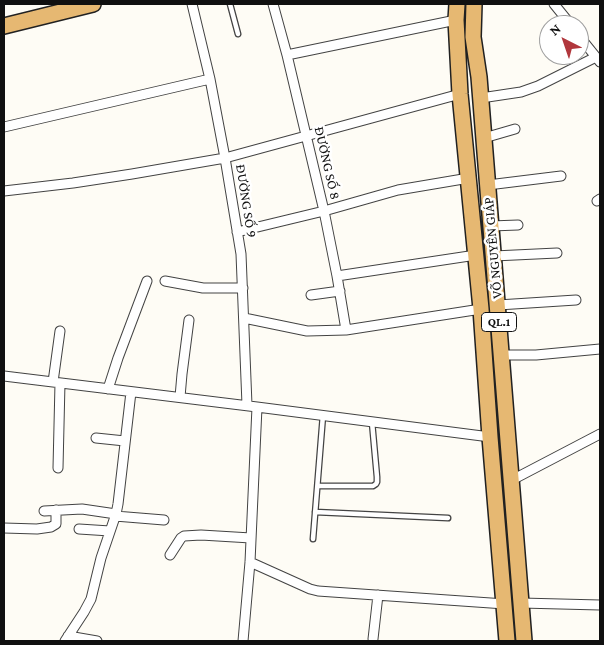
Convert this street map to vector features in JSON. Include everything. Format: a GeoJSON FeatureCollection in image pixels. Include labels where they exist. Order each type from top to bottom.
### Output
{"type":"FeatureCollection","features":[{"type":"Feature","properties":{"kind":"highway"},"geometry":{"type":"LineString","coordinates":[[4,16],[57,4]]}},
{"type":"Feature","properties":{"kind":"highway"},"geometry":{"type":"LineString","coordinates":[[4,26],[94,4]]}},
{"type":"Feature","properties":{"kind":"highway","name":"VÕ NGUYÊN GIÁP"},"geometry":{"type":"LineString","coordinates":[[474,4],[473,37],[481,98],[524,641]]}},
{"type":"Feature","properties":{"kind":"highway","name":"VÕ NGUYÊN GIÁP"},"geometry":{"type":"LineString","coordinates":[[455,11],[460,94],[482,309],[490,437],[507,641]]}},
{"type":"Feature","properties":{"kind":"street","name":"ĐƯỜNG SỐ 9"},"geometry":{"type":"LineString","coordinates":[[192,4],[210,79],[241,254],[247,405]]}},
{"type":"Feature","properties":{"kind":"street","name":"ĐƯỜNG SỐ 8"},"geometry":{"type":"LineString","coordinates":[[273,4],[288,54],[324,210],[346,330]]}},
{"type":"Feature","properties":{"kind":"street"},"geometry":{"type":"LineString","coordinates":[[554,4],[563,15]]}},
{"type":"Feature","properties":{"kind":"street"},"geometry":{"type":"LineString","coordinates":[[288,54],[455,11]]}},
{"type":"Feature","properties":{"kind":"street"},"geometry":{"type":"LineString","coordinates":[[481,98],[510,95],[530,89],[598,60],[589,49]]}},
{"type":"Feature","properties":{"kind":"street"},"geometry":{"type":"LineString","coordinates":[[4,127],[210,79]]}},
{"type":"Feature","properties":{"kind":"street"},"geometry":{"type":"LineString","coordinates":[[4,191],[73,183],[225,158],[460,94]]}},
{"type":"Feature","properties":{"kind":"street"},"geometry":{"type":"LineString","coordinates":[[484,138],[515,129]]}},
{"type":"Feature","properties":{"kind":"street"},"geometry":{"type":"LineString","coordinates":[[488,185],[561,176]]}},
{"type":"Feature","properties":{"kind":"street"},"geometry":{"type":"LineString","coordinates":[[237,232],[398,190],[469,178]]}},
{"type":"Feature","properties":{"kind":"street"},"geometry":{"type":"LineString","coordinates":[[491,226],[518,225]]}},
{"type":"Feature","properties":{"kind":"street"},"geometry":{"type":"LineString","coordinates":[[494,256],[557,253]]}},
{"type":"Feature","properties":{"kind":"street"},"geometry":{"type":"LineString","coordinates":[[337,276],[476,255]]}},
{"type":"Feature","properties":{"kind":"street"},"geometry":{"type":"LineString","coordinates":[[108,389],[147,281]]}},
{"type":"Feature","properties":{"kind":"street"},"geometry":{"type":"LineString","coordinates":[[165,282],[203,288],[243,288]]}},
{"type":"Feature","properties":{"kind":"street"},"geometry":{"type":"LineString","coordinates":[[311,294],[340,291]]}},
{"type":"Feature","properties":{"kind":"street"},"geometry":{"type":"LineString","coordinates":[[498,305],[576,300]]}},
{"type":"Feature","properties":{"kind":"street"},"geometry":{"type":"LineString","coordinates":[[244,318],[307,330],[346,330],[482,309]]}},
{"type":"Feature","properties":{"kind":"street"},"geometry":{"type":"LineString","coordinates":[[180,398],[189,320]]}},
{"type":"Feature","properties":{"kind":"street"},"geometry":{"type":"LineString","coordinates":[[58,468],[56,383],[60,331]]}},
{"type":"Feature","properties":{"kind":"street"},"geometry":{"type":"LineString","coordinates":[[502,355],[536,355],[600,350]]}},
{"type":"Feature","properties":{"kind":"street"},"geometry":{"type":"LineString","coordinates":[[4,376],[490,437]]}},
{"type":"Feature","properties":{"kind":"street"},"geometry":{"type":"LineString","coordinates":[[66,639],[91,599],[101,558],[118,504],[131,392]]}},
{"type":"Feature","properties":{"kind":"street"},"geometry":{"type":"LineString","coordinates":[[243,641],[250,562],[257,407]]}},
{"type":"Feature","properties":{"kind":"street"},"geometry":{"type":"LineString","coordinates":[[512,480],[600,434]]}},
{"type":"Feature","properties":{"kind":"street"},"geometry":{"type":"LineString","coordinates":[[96,438],[125,441]]}},
{"type":"Feature","properties":{"kind":"street"},"geometry":{"type":"LineString","coordinates":[[44,512],[82,509],[115,515],[164,520]]}},
{"type":"Feature","properties":{"kind":"street"},"geometry":{"type":"LineString","coordinates":[[4,528],[37,529],[51,527],[56,524],[56,510]]}},
{"type":"Feature","properties":{"kind":"street"},"geometry":{"type":"LineString","coordinates":[[79,529],[110,531]]}},
{"type":"Feature","properties":{"kind":"street"},"geometry":{"type":"LineString","coordinates":[[170,555],[184,536],[251,538]]}},
{"type":"Feature","properties":{"kind":"street"},"geometry":{"type":"LineString","coordinates":[[250,562],[318,591],[504,604]]}},
{"type":"Feature","properties":{"kind":"street"},"geometry":{"type":"LineString","coordinates":[[373,640],[378,595]]}},
{"type":"Feature","properties":{"kind":"street"},"geometry":{"type":"LineString","coordinates":[[521,603],[600,604]]}},
{"type":"Feature","properties":{"kind":"street"},"geometry":{"type":"LineString","coordinates":[[66,639],[98,641]]}},
{"type":"Feature","properties":{"kind":"lane"},"geometry":{"type":"LineString","coordinates":[[230,4],[238,34]]}},
{"type":"Feature","properties":{"kind":"lane"},"geometry":{"type":"LineString","coordinates":[[313,539],[323,415]]}},
{"type":"Feature","properties":{"kind":"lane"},"geometry":{"type":"LineString","coordinates":[[318,486],[373,486],[376,484],[372,421]]}},
{"type":"Feature","properties":{"kind":"lane"},"geometry":{"type":"LineString","coordinates":[[316,512],[448,518]]}}]}
